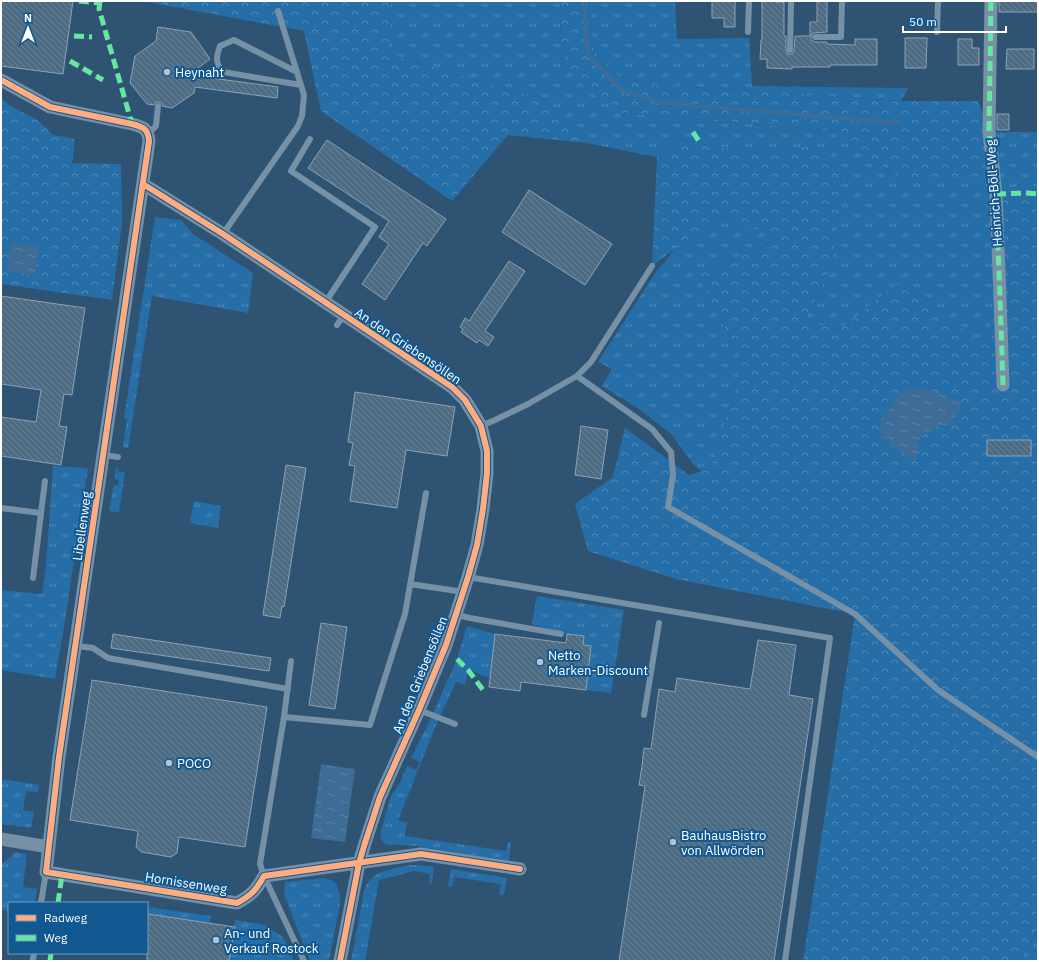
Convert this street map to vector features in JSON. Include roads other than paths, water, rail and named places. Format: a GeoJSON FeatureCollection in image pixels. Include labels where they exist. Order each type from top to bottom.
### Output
{"type":"FeatureCollection","features":[{"type":"Feature","properties":{"kind":"street","name":"Heinrich-Böll-Weg"},"geometry":{"type":"LineString","coordinates":[[991,1],[989,132],[996,194],[1003,385]]}},
{"type":"Feature","properties":{"kind":"street"},"geometry":{"type":"LineString","coordinates":[[1,80],[50,107],[132,124],[143,128],[148,134],[149,141],[143,184]]}},
{"type":"Feature","properties":{"kind":"street","name":"An den Griebensöllen"},"geometry":{"type":"LineString","coordinates":[[143,184],[223,234],[325,303],[340,320],[452,387],[465,400],[481,426],[487,451],[487,473],[484,509],[477,545],[457,615],[446,645],[380,797],[359,863],[340,961]]}},
{"type":"Feature","properties":{"kind":"street","name":"Libellenweg"},"geometry":{"type":"LineString","coordinates":[[46,872],[60,757],[143,184]]}},
{"type":"Feature","properties":{"kind":"street"},"geometry":{"type":"LineString","coordinates":[[1,839],[49,847]]}},
{"type":"Feature","properties":{"kind":"street"},"geometry":{"type":"LineString","coordinates":[[264,876],[421,854],[520,869]]}},
{"type":"Feature","properties":{"kind":"street","name":"Hornissenweg"},"geometry":{"type":"LineString","coordinates":[[46,872],[238,903],[248,897],[257,888],[264,876]]}},
{"type":"Feature","properties":{"kind":"lane"},"geometry":{"type":"LineString","coordinates":[[748,1],[748,32]]}},
{"type":"Feature","properties":{"kind":"lane"},"geometry":{"type":"LineString","coordinates":[[790,50],[791,1]]}},
{"type":"Feature","properties":{"kind":"lane"},"geometry":{"type":"LineString","coordinates":[[815,37],[841,37],[842,1]]}},
{"type":"Feature","properties":{"kind":"lane"},"geometry":{"type":"LineString","coordinates":[[938,1],[938,32]]}},
{"type":"Feature","properties":{"kind":"lane"},"geometry":{"type":"LineString","coordinates":[[223,234],[298,126],[302,116],[304,94],[278,11]]}},
{"type":"Feature","properties":{"kind":"lane"},"geometry":{"type":"LineString","coordinates":[[297,72],[234,40],[220,46],[216,56],[218,67],[223,72],[301,85]]}},
{"type":"Feature","properties":{"kind":"lane"},"geometry":{"type":"LineString","coordinates":[[148,134],[156,126],[158,106]]}},
{"type":"Feature","properties":{"kind":"lane"},"geometry":{"type":"LineString","coordinates":[[310,138],[291,171],[375,227],[325,303]]}},
{"type":"Feature","properties":{"kind":"lane"},"geometry":{"type":"LineString","coordinates":[[481,426],[528,404],[577,376],[591,362],[652,266]]}},
{"type":"Feature","properties":{"kind":"lane"},"geometry":{"type":"LineString","coordinates":[[577,376],[652,429],[671,452],[673,475],[668,507],[855,614],[938,690],[1038,757]]}},
{"type":"Feature","properties":{"kind":"lane"},"geometry":{"type":"LineString","coordinates":[[104,454],[118,457]]}},
{"type":"Feature","properties":{"kind":"lane"},"geometry":{"type":"LineString","coordinates":[[33,578],[34,546],[41,513],[45,481]]}},
{"type":"Feature","properties":{"kind":"lane"},"geometry":{"type":"LineString","coordinates":[[284,717],[370,725],[405,614],[426,492]]}},
{"type":"Feature","properties":{"kind":"lane"},"geometry":{"type":"LineString","coordinates":[[1,508],[41,513]]}},
{"type":"Feature","properties":{"kind":"lane"},"geometry":{"type":"LineString","coordinates":[[468,577],[830,638],[785,961]]}},
{"type":"Feature","properties":{"kind":"lane"},"geometry":{"type":"LineString","coordinates":[[410,584],[464,592]]}},
{"type":"Feature","properties":{"kind":"lane"},"geometry":{"type":"LineString","coordinates":[[457,615],[561,634]]}},
{"type":"Feature","properties":{"kind":"lane"},"geometry":{"type":"LineString","coordinates":[[644,715],[659,623]]}},
{"type":"Feature","properties":{"kind":"lane"},"geometry":{"type":"LineString","coordinates":[[76,646],[93,648],[108,658],[288,689]]}},
{"type":"Feature","properties":{"kind":"lane"},"geometry":{"type":"LineString","coordinates":[[291,661],[284,717],[260,864],[264,876],[304,961]]}},
{"type":"Feature","properties":{"kind":"lane"},"geometry":{"type":"LineString","coordinates":[[419,710],[454,724]]}},
{"type":"Feature","properties":{"kind":"lane"},"geometry":{"type":"LineString","coordinates":[[41,902],[46,872]]}},
{"type":"Feature","properties":{"kind":"water"},"geometry":{"type":"Polygon","coordinates":[[[11,242],[39,246],[35,275],[7,271],[11,242]]]}},
{"type":"Feature","properties":{"kind":"water"},"geometry":{"type":"Polygon","coordinates":[[[923,388],[962,402],[951,425],[939,425],[916,441],[919,452],[914,461],[882,437],[880,422],[903,390],[923,388]]]}},
{"type":"Feature","properties":{"kind":"water"},"geometry":{"type":"Polygon","coordinates":[[[321,764],[355,769],[345,842],[311,838],[321,764]]]}},
{"type":"Feature","properties":{"kind":"waterway"},"geometry":{"type":"LineString","coordinates":[[585,1],[587,54],[621,90],[662,103],[902,123]]}},
{"type":"Feature","properties":{"kind":"place","name":"Heynaht"},"geometry":{"type":"Point","coordinates":[167,72]}},
{"type":"Feature","properties":{"kind":"place","name":"Netto Marken-Discount"},"geometry":{"type":"Point","coordinates":[540,662]}},
{"type":"Feature","properties":{"kind":"place","name":"POCO"},"geometry":{"type":"Point","coordinates":[169,763]}},
{"type":"Feature","properties":{"kind":"place","name":"BauhausBistro von Allwörden"},"geometry":{"type":"Point","coordinates":[673,842]}},
{"type":"Feature","properties":{"kind":"place","name":"An- und Verkauf Rostock"},"geometry":{"type":"Point","coordinates":[216,940]}}]}
